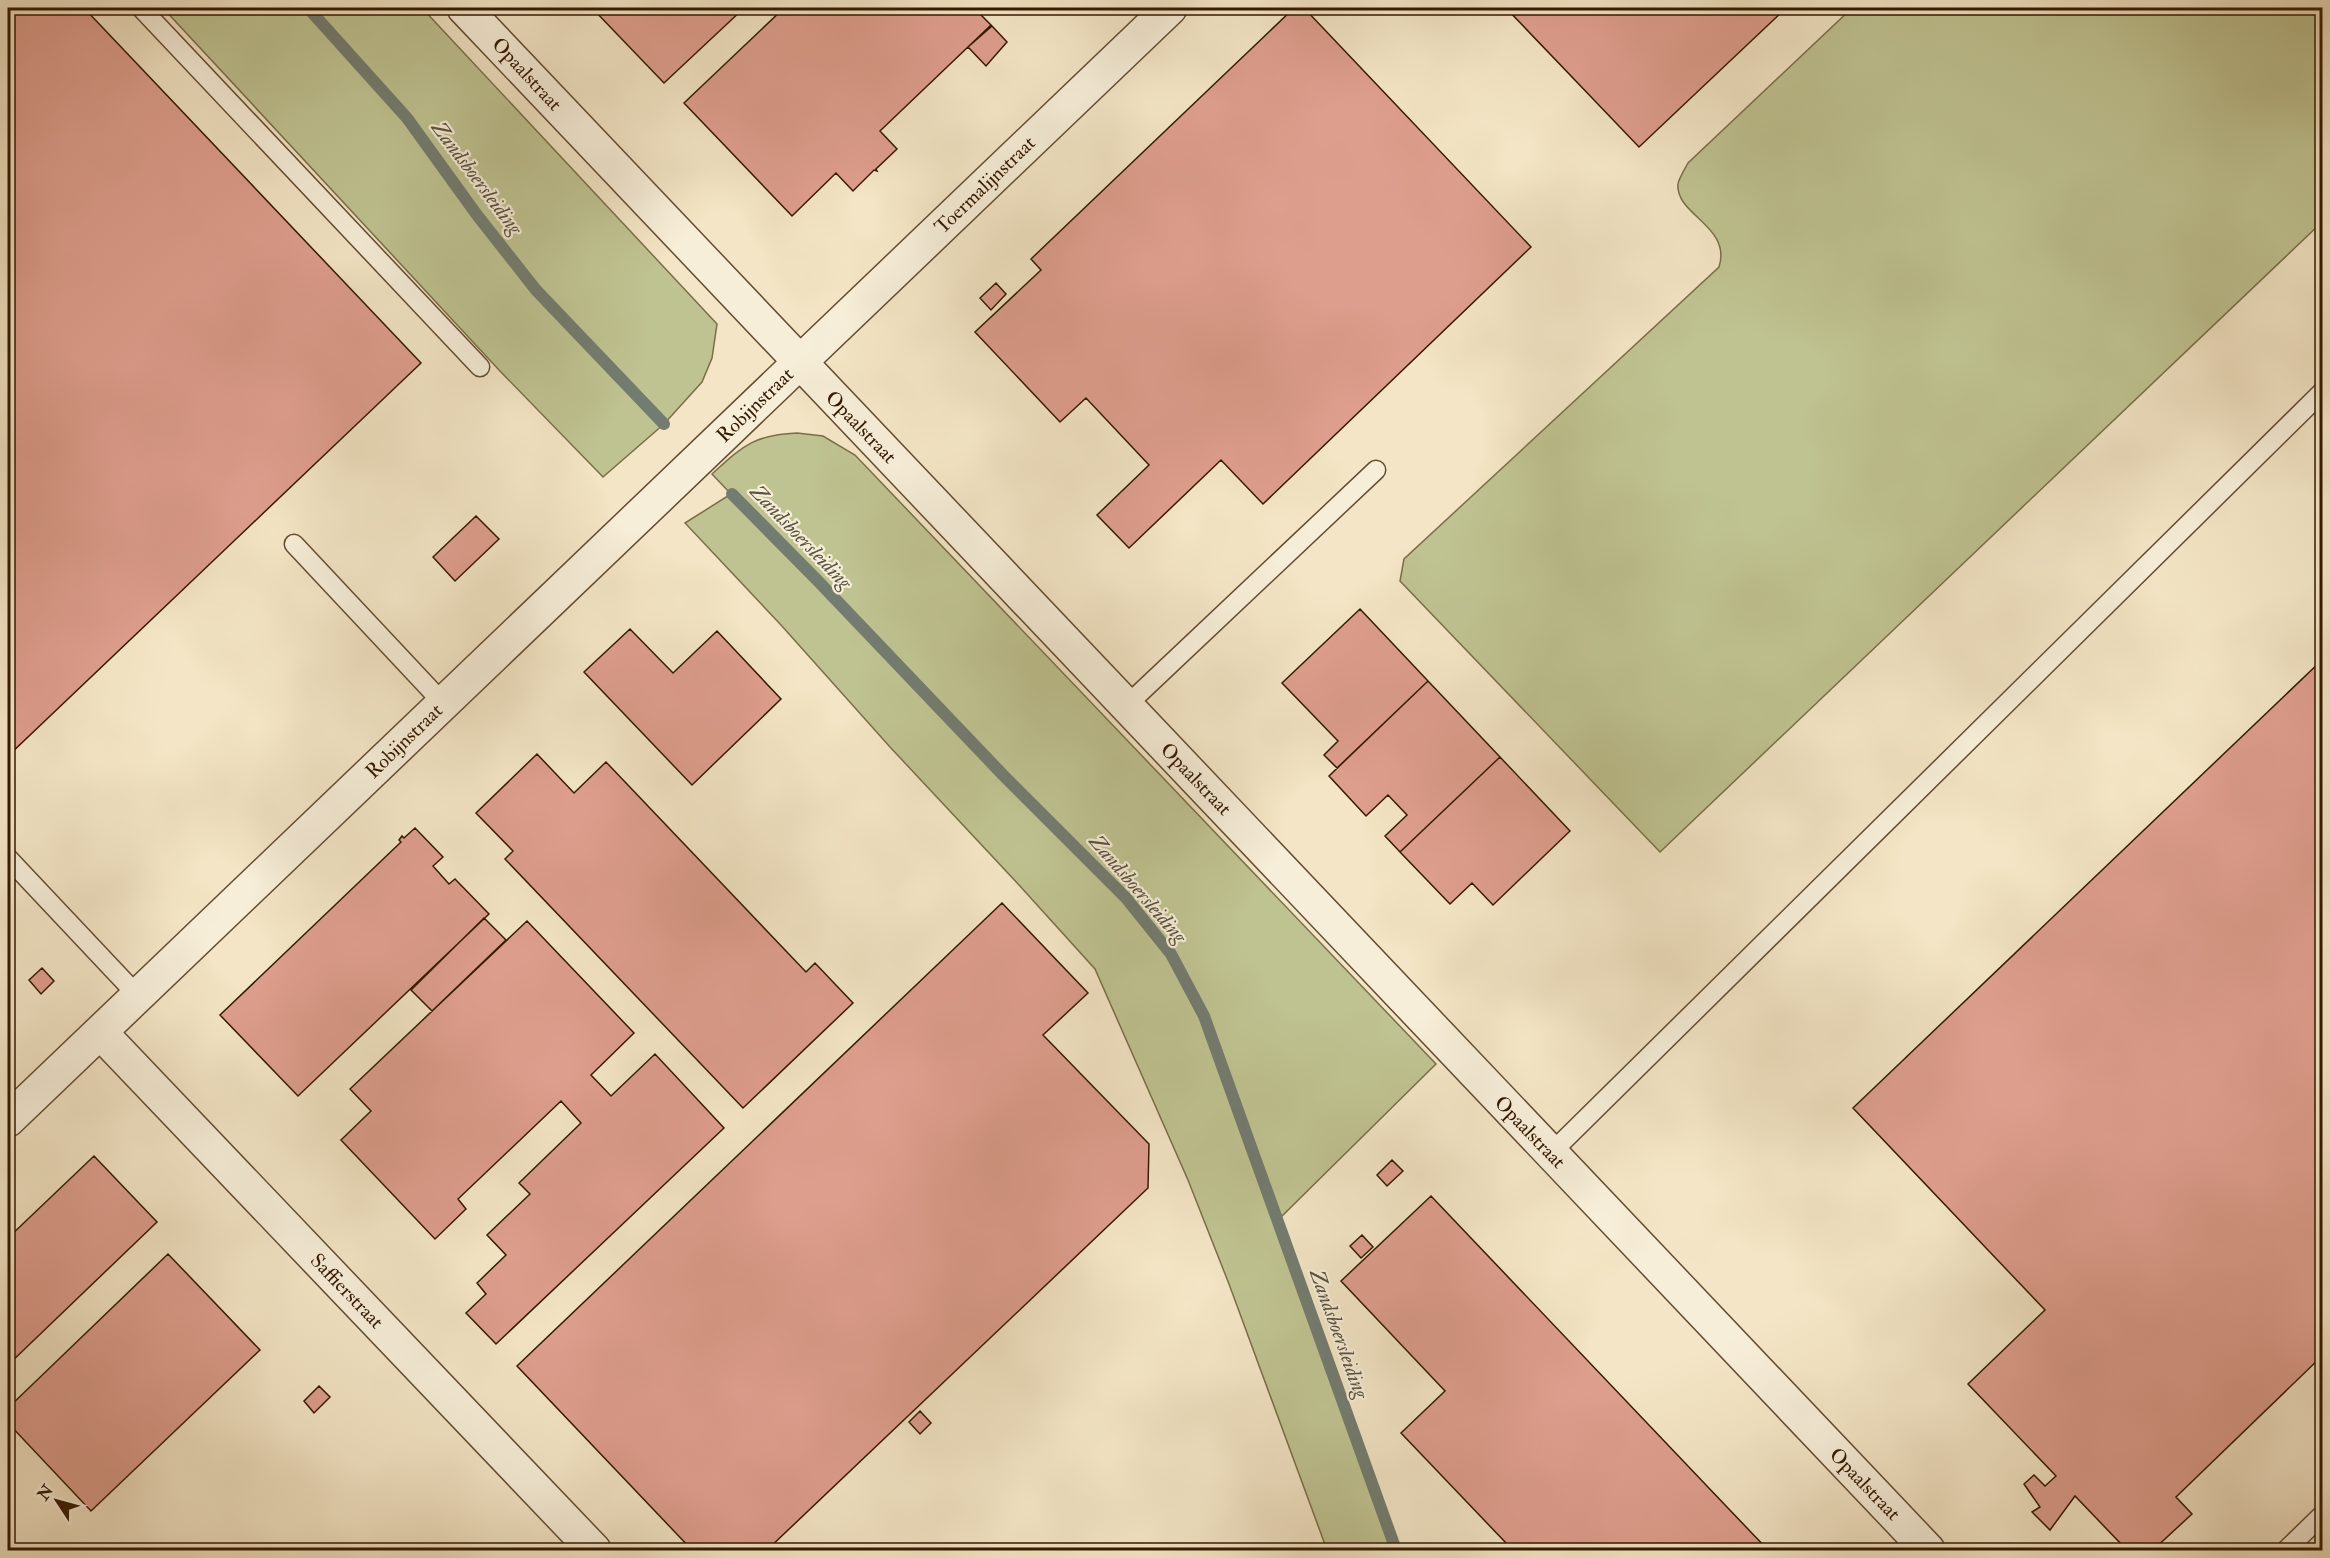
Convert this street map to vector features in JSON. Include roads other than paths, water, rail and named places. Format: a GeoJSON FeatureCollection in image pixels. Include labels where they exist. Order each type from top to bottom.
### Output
{"type":"FeatureCollection","features":[{"type":"Feature","properties":{"kind":"street","name":"Opaalstraat"},"geometry":{"type":"LineString","coordinates":[[464,8],[1928,1551]]}},
{"type":"Feature","properties":{"kind":"street","name":"Toermalijnstraat"},"geometry":{"type":"LineString","coordinates":[[800,362],[1170,8]]}},
{"type":"Feature","properties":{"kind":"street","name":"Robijnstraat"},"geometry":{"type":"LineString","coordinates":[[8,1120],[800,362]]}},
{"type":"Feature","properties":{"kind":"street","name":"Saffierstraat"},"geometry":{"type":"LineString","coordinates":[[100,1032],[594,1551]]}},
{"type":"Feature","properties":{"kind":"lane"},"geometry":{"type":"LineString","coordinates":[[141,8],[480,367]]}},
{"type":"Feature","properties":{"kind":"lane"},"geometry":{"type":"LineString","coordinates":[[1551,1153],[2322,392]]}},
{"type":"Feature","properties":{"kind":"lane"},"geometry":{"type":"LineString","coordinates":[[1126,706],[1376,470]]}},
{"type":"Feature","properties":{"kind":"lane"},"geometry":{"type":"LineString","coordinates":[[294,544],[443,703]]}},
{"type":"Feature","properties":{"kind":"lane"},"geometry":{"type":"LineString","coordinates":[[8,858],[138,996]]}},
{"type":"Feature","properties":{"kind":"lane"},"geometry":{"type":"LineString","coordinates":[[2286,1551],[2322,1515]]}},
{"type":"Feature","properties":{"kind":"waterway","name":"Zandsboersleiding"},"geometry":{"type":"LineString","coordinates":[[308,8],[407,118],[477,215],[536,290],[664,424]]}},
{"type":"Feature","properties":{"kind":"waterway","name":"Zandsboersleiding"},"geometry":{"type":"LineString","coordinates":[[732,494],[1003,775],[1126,898],[1171,954],[1204,1016],[1396,1550]]}}]}
